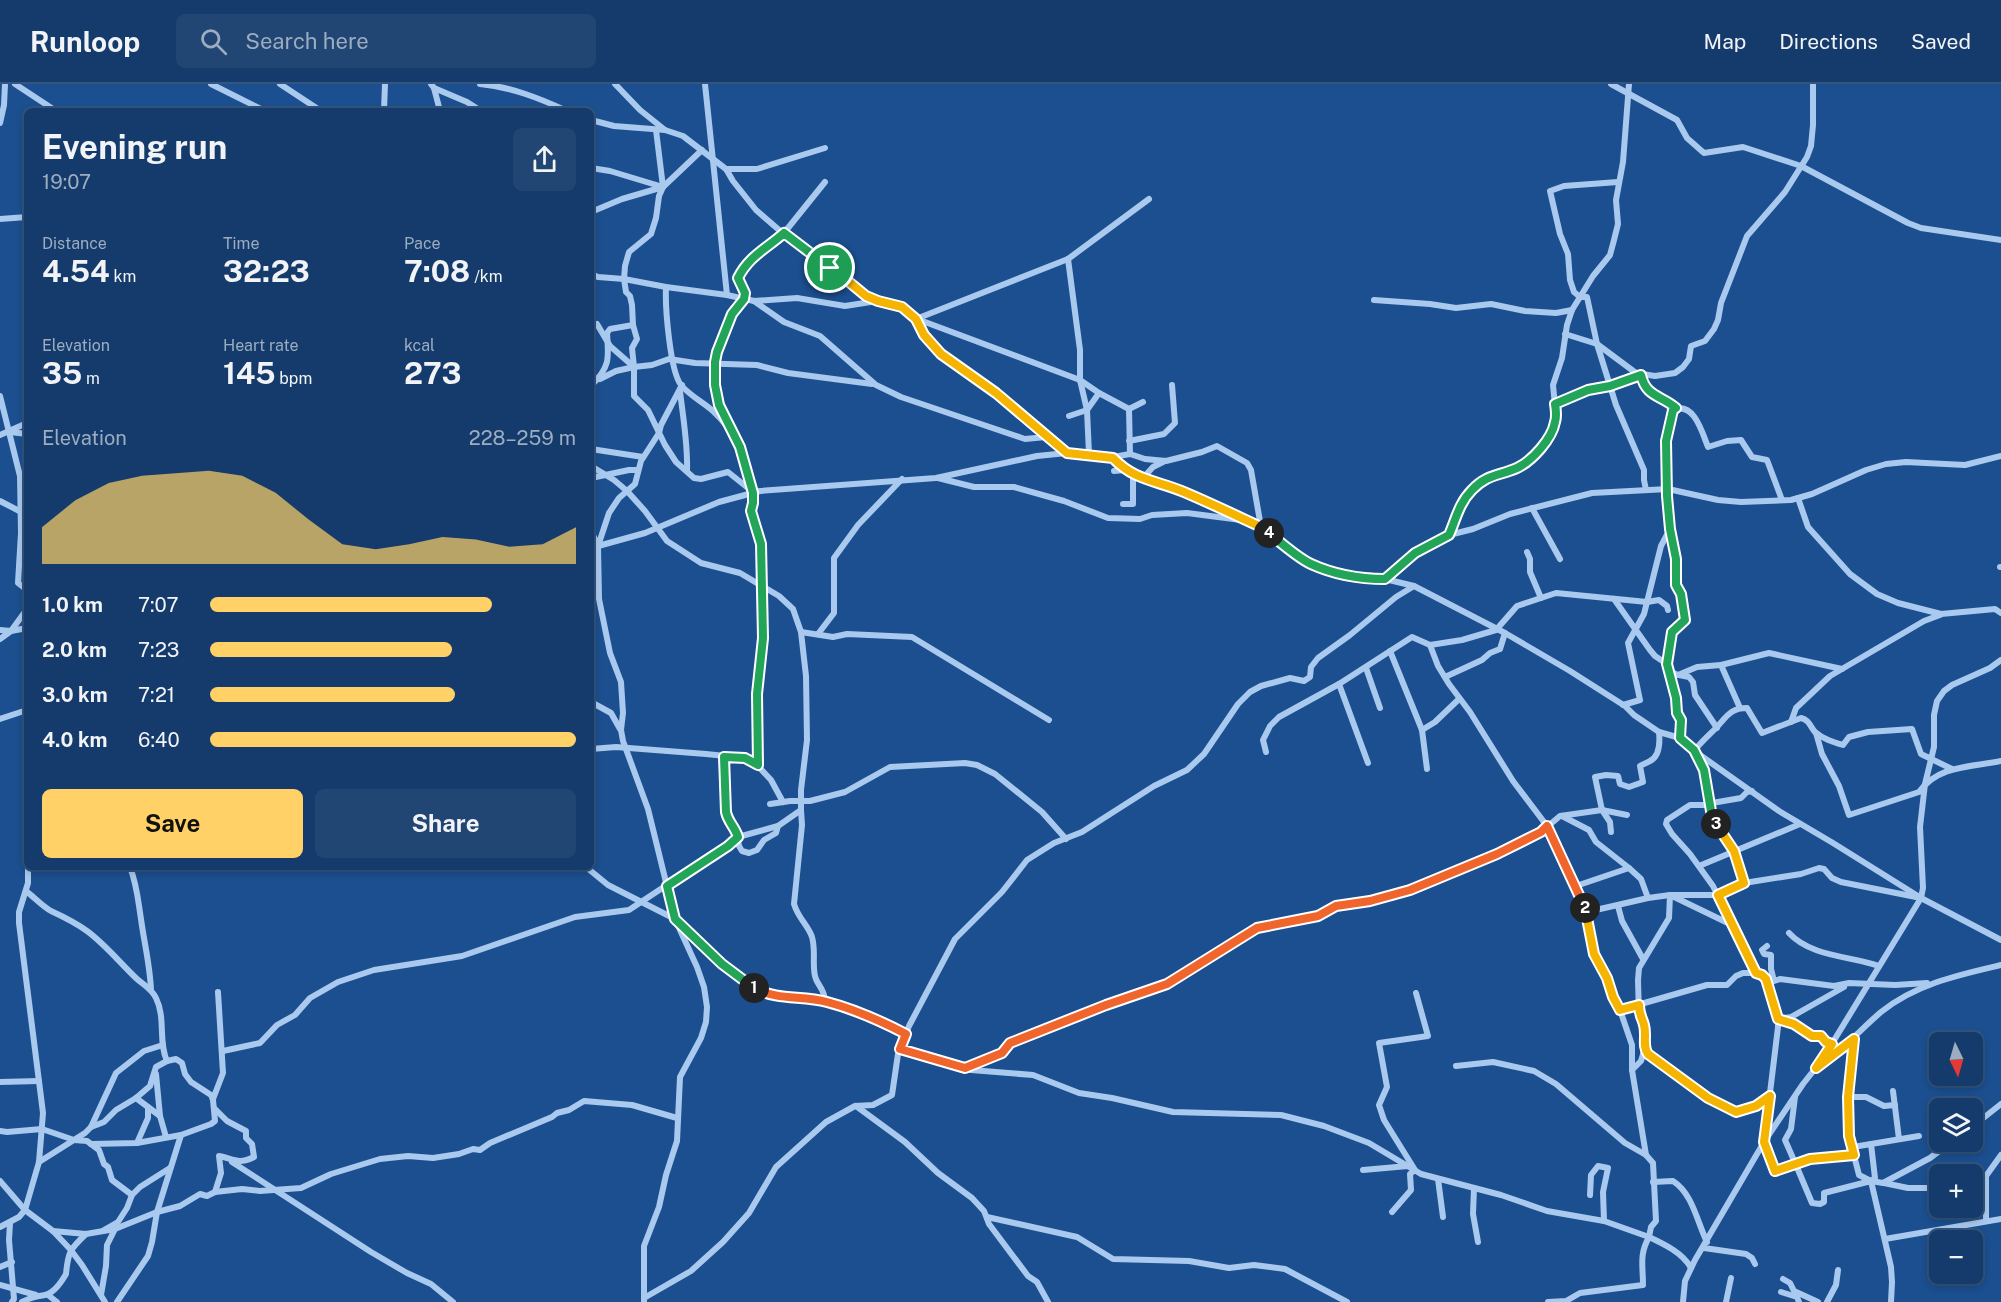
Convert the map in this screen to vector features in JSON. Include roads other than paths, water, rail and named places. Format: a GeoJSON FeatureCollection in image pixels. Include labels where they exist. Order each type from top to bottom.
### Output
{"type":"FeatureCollection","features":[{"type":"Feature","properties":{"kind":"street"},"geometry":{"type":"LineString","coordinates":[[0,123],[5,84]]}},
{"type":"Feature","properties":{"kind":"street"},"geometry":{"type":"LineString","coordinates":[[15,84],[51,108]]}},
{"type":"Feature","properties":{"kind":"street"},"geometry":{"type":"LineString","coordinates":[[211,84],[259,108]]}},
{"type":"Feature","properties":{"kind":"street"},"geometry":{"type":"LineString","coordinates":[[280,84],[316,108]]}},
{"type":"Feature","properties":{"kind":"street"},"geometry":{"type":"LineString","coordinates":[[384,108],[385,84]]}},
{"type":"Feature","properties":{"kind":"street"},"geometry":{"type":"LineString","coordinates":[[480,84],[528,95],[560,108]]}},
{"type":"Feature","properties":{"kind":"street"},"geometry":{"type":"LineString","coordinates":[[615,84],[640,110],[665,130]]}},
{"type":"Feature","properties":{"kind":"street"},"geometry":{"type":"LineString","coordinates":[[705,84],[727,295]]}},
{"type":"Feature","properties":{"kind":"street"},"geometry":{"type":"LineString","coordinates":[[1611,84],[1677,120],[1687,138],[1704,153],[1743,147],[1802,166],[1908,224],[2001,240]]}},
{"type":"Feature","properties":{"kind":"street"},"geometry":{"type":"LineString","coordinates":[[1449,535],[1462,502],[1473,488],[1491,476],[1525,463],[1545,441],[1555,425],[1553,385],[1562,358],[1565,334],[1572,310],[1593,276],[1610,255],[1618,224],[1616,200],[1626,138],[1629,84]]}},
{"type":"Feature","properties":{"kind":"street"},"geometry":{"type":"LineString","coordinates":[[1555,404],[1588,390],[1610,386],[1641,375],[1675,373],[1689,359],[1691,346],[1705,341],[1718,320],[1721,303],[1747,236],[1785,192],[1812,146],[1813,84]]}},
{"type":"Feature","properties":{"kind":"street"},"geometry":{"type":"LineString","coordinates":[[433,86],[439,108]]}},
{"type":"Feature","properties":{"kind":"street"},"geometry":{"type":"LineString","coordinates":[[433,86],[476,108]]}},
{"type":"Feature","properties":{"kind":"street"},"geometry":{"type":"LineString","coordinates":[[594,121],[614,126],[665,130],[683,136],[726,169],[756,210],[866,296],[902,307],[916,319],[1080,380],[1129,409]]}},
{"type":"Feature","properties":{"kind":"street"},"geometry":{"type":"LineString","coordinates":[[656,130],[663,188]]}},
{"type":"Feature","properties":{"kind":"street"},"geometry":{"type":"LineString","coordinates":[[726,169],[757,169],[825,148]]}},
{"type":"Feature","properties":{"kind":"street"},"geometry":{"type":"LineString","coordinates":[[702,150],[663,188],[659,196],[651,234],[629,252],[625,266],[626,292],[630,296],[637,339],[632,348],[634,396],[648,410],[658,433],[676,462],[694,478],[701,479],[728,472],[753,493]]}},
{"type":"Feature","properties":{"kind":"street"},"geometry":{"type":"LineString","coordinates":[[594,168],[610,171],[663,188]]}},
{"type":"Feature","properties":{"kind":"street"},"geometry":{"type":"LineString","coordinates":[[758,765],[757,694],[763,638],[761,544],[751,511],[753,493],[740,447],[719,405],[715,385],[715,362],[732,314],[744,299],[745,293],[738,278],[746,262],[784,233],[825,182]]}},
{"type":"Feature","properties":{"kind":"street"},"geometry":{"type":"LineString","coordinates":[[1618,182],[1564,186],[1550,191],[1560,234],[1568,254],[1570,280],[1574,292],[1580,297],[1587,297],[1597,344],[1616,405],[1644,470],[1646,490]]}},
{"type":"Feature","properties":{"kind":"street"},"geometry":{"type":"LineString","coordinates":[[594,211],[622,199],[663,188]]}},
{"type":"Feature","properties":{"kind":"street"},"geometry":{"type":"LineString","coordinates":[[916,319],[1068,259],[1149,199]]}},
{"type":"Feature","properties":{"kind":"street"},"geometry":{"type":"LineString","coordinates":[[0,219],[24,217]]}},
{"type":"Feature","properties":{"kind":"street"},"geometry":{"type":"LineString","coordinates":[[1068,259],[1080,350],[1080,380],[1087,411],[1089,454]]}},
{"type":"Feature","properties":{"kind":"street"},"geometry":{"type":"LineString","coordinates":[[594,275],[754,301],[797,298],[845,306],[878,301]]}},
{"type":"Feature","properties":{"kind":"street"},"geometry":{"type":"LineString","coordinates":[[666,287],[665,312],[673,359],[681,388],[681,414],[687,437],[687,471]]}},
{"type":"Feature","properties":{"kind":"street"},"geometry":{"type":"LineString","coordinates":[[1374,300],[1456,308],[1491,304],[1524,311],[1556,313],[1572,310]]}},
{"type":"Feature","properties":{"kind":"street"},"geometry":{"type":"LineString","coordinates":[[754,301],[784,322],[820,336],[876,385]]}},
{"type":"Feature","properties":{"kind":"street"},"geometry":{"type":"LineString","coordinates":[[916,319],[924,335],[941,354],[996,393],[1067,453]]}},
{"type":"Feature","properties":{"kind":"street"},"geometry":{"type":"LineString","coordinates":[[597,324],[615,351],[634,367]]}},
{"type":"Feature","properties":{"kind":"street"},"geometry":{"type":"LineString","coordinates":[[594,383],[604,373],[608,364],[607,333],[610,329],[633,325]]}},
{"type":"Feature","properties":{"kind":"street"},"geometry":{"type":"LineString","coordinates":[[1565,334],[1597,344],[1641,375],[1647,391],[1676,408]]}},
{"type":"Feature","properties":{"kind":"street"},"geometry":{"type":"LineString","coordinates":[[597,380],[616,371],[673,359],[695,363],[757,365],[788,373],[876,385],[901,397],[1025,439],[1046,437]]}},
{"type":"Feature","properties":{"kind":"street"},"geometry":{"type":"LineString","coordinates":[[1129,441],[1164,434],[1175,423],[1172,385]]}},
{"type":"Feature","properties":{"kind":"street"},"geometry":{"type":"LineString","coordinates":[[681,388],[728,425]]}},
{"type":"Feature","properties":{"kind":"street"},"geometry":{"type":"LineString","coordinates":[[621,730],[623,713],[621,682],[610,652],[599,599],[594,547],[613,506],[635,484],[643,458],[681,388]]}},
{"type":"Feature","properties":{"kind":"street"},"geometry":{"type":"LineString","coordinates":[[1069,416],[1087,411],[1099,393]]}},
{"type":"Feature","properties":{"kind":"street"},"geometry":{"type":"LineString","coordinates":[[0,396],[20,476],[24,513],[18,583],[24,588]]}},
{"type":"Feature","properties":{"kind":"street"},"geometry":{"type":"LineString","coordinates":[[1129,409],[1143,402]]}},
{"type":"Feature","properties":{"kind":"street"},"geometry":{"type":"LineString","coordinates":[[1680,738],[1681,720],[1677,713],[1676,698],[1668,668],[1672,632],[1685,620],[1681,594],[1676,585],[1676,559],[1670,529],[1666,441],[1673,410],[1683,407],[1687,409],[1698,422],[1708,447],[1727,441],[1741,440],[1752,457],[1767,459],[1782,500]]}},
{"type":"Feature","properties":{"kind":"street"},"geometry":{"type":"LineString","coordinates":[[1129,409],[1130,454]]}},
{"type":"Feature","properties":{"kind":"street"},"geometry":{"type":"LineString","coordinates":[[9,432],[24,424]]}},
{"type":"Feature","properties":{"kind":"street"},"geometry":{"type":"LineString","coordinates":[[0,433],[24,434]]}},
{"type":"Feature","properties":{"kind":"street"},"geometry":{"type":"LineString","coordinates":[[1143,478],[1153,467],[1166,461],[1217,446],[1247,464],[1251,470],[1261,527]]}},
{"type":"Feature","properties":{"kind":"street"},"geometry":{"type":"LineString","coordinates":[[594,450],[643,458]]}},
{"type":"Feature","properties":{"kind":"street"},"geometry":{"type":"LineString","coordinates":[[594,547],[658,528],[719,502],[753,493],[936,478],[1023,459],[1067,453],[1113,458],[1130,454],[1145,459],[1166,461]]}},
{"type":"Feature","properties":{"kind":"street"},"geometry":{"type":"LineString","coordinates":[[1385,579],[1415,553],[1449,535],[1532,508],[1592,493],[1668,489],[1719,500],[1741,502],[1782,500],[1812,494],[1866,470],[1886,464],[1906,462],[1965,465],[2001,456]]}},
{"type":"Feature","properties":{"kind":"street"},"geometry":{"type":"LineString","coordinates":[[1113,458],[1133,475],[1182,491],[1261,527],[1308,563],[1352,576],[1385,579],[1414,586],[1505,633],[1623,705],[1659,732],[1680,738],[1800,824],[1921,897],[2001,939]]}},
{"type":"Feature","properties":{"kind":"street"},"geometry":{"type":"LineString","coordinates":[[594,468],[627,491],[668,541],[701,563],[740,573],[762,585],[794,609],[805,657],[807,740],[801,790],[802,825],[794,904],[797,914],[810,932],[815,951],[815,978],[825,993],[825,1002]]}},
{"type":"Feature","properties":{"kind":"street"},"geometry":{"type":"LineString","coordinates":[[594,477],[638,470]]}},
{"type":"Feature","properties":{"kind":"street"},"geometry":{"type":"LineString","coordinates":[[1114,471],[1125,470]]}},
{"type":"Feature","properties":{"kind":"street"},"geometry":{"type":"LineString","coordinates":[[1123,504],[1133,504],[1133,475]]}},
{"type":"Feature","properties":{"kind":"street"},"geometry":{"type":"LineString","coordinates":[[936,478],[974,487],[1014,487],[1064,501],[1108,518],[1140,519],[1152,515],[1187,513],[1248,521]]}},
{"type":"Feature","properties":{"kind":"street"},"geometry":{"type":"LineString","coordinates":[[818,634],[834,613],[834,558],[858,525],[902,479]]}},
{"type":"Feature","properties":{"kind":"street"},"geometry":{"type":"LineString","coordinates":[[1798,498],[1808,527],[1850,574],[1877,594],[1898,603],[1941,614]]}},
{"type":"Feature","properties":{"kind":"street"},"geometry":{"type":"LineString","coordinates":[[0,501],[24,513]]}},
{"type":"Feature","properties":{"kind":"street"},"geometry":{"type":"LineString","coordinates":[[1532,508],[1560,558]]}},
{"type":"Feature","properties":{"kind":"street"},"geometry":{"type":"LineString","coordinates":[[1623,705],[1640,700],[1628,643],[1644,614],[1661,546],[1670,529]]}},
{"type":"Feature","properties":{"kind":"street"},"geometry":{"type":"LineString","coordinates":[[1527,552],[1530,559],[1530,572],[1541,598]]}},
{"type":"Feature","properties":{"kind":"street"},"geometry":{"type":"LineString","coordinates":[[644,1300],[691,1272],[733,1232],[749,1213],[776,1167],[826,1122],[856,1106],[873,1105],[892,1095],[900,1049],[906,1034],[955,939],[1002,892],[1027,860],[1066,838],[1082,832],[1154,786],[1187,770],[1204,754],[1238,704],[1250,692],[1280,680],[1290,678],[1304,681],[1310,677],[1311,667],[1318,658],[1396,597],[1414,586]]}},
{"type":"Feature","properties":{"kind":"street"},"geometry":{"type":"LineString","coordinates":[[1266,752],[1263,740],[1270,726],[1279,717],[1366,668],[1412,637],[1431,645],[1462,640],[1496,630],[1517,606],[1556,594],[1647,602],[1659,600],[1667,606],[1668,610]]}},
{"type":"Feature","properties":{"kind":"street"},"geometry":{"type":"LineString","coordinates":[[1614,599],[1655,656],[1678,675],[1689,677],[1693,681],[1695,695],[1717,728]]}},
{"type":"Feature","properties":{"kind":"street"},"geometry":{"type":"LineString","coordinates":[[1791,722],[1796,708],[1830,675],[1924,621],[1941,614],[1995,609],[2001,613]]}},
{"type":"Feature","properties":{"kind":"street"},"geometry":{"type":"LineString","coordinates":[[0,639],[11,631],[24,613]]}},
{"type":"Feature","properties":{"kind":"street"},"geometry":{"type":"LineString","coordinates":[[0,630],[24,629]]}},
{"type":"Feature","properties":{"kind":"street"},"geometry":{"type":"LineString","coordinates":[[801,632],[833,637],[847,634],[912,637],[1049,720]]}},
{"type":"Feature","properties":{"kind":"street"},"geometry":{"type":"LineString","coordinates":[[1445,677],[1500,649],[1505,633]]}},
{"type":"Feature","properties":{"kind":"street"},"geometry":{"type":"LineString","coordinates":[[1431,645],[1445,677],[1459,699],[1470,712],[1513,781],[1547,826],[1587,912],[1594,954],[1607,978],[1632,1045],[1632,1070],[1646,1155]]}},
{"type":"Feature","properties":{"kind":"street"},"geometry":{"type":"LineString","coordinates":[[1390,651],[1422,730],[1427,769]]}},
{"type":"Feature","properties":{"kind":"street"},"geometry":{"type":"LineString","coordinates":[[1678,675],[1696,667],[1720,665],[1769,653],[1842,669]]}},
{"type":"Feature","properties":{"kind":"street"},"geometry":{"type":"LineString","coordinates":[[1683,1302],[1685,1281],[1691,1268],[1764,1142],[1832,1044],[1921,897],[1923,888],[1920,827],[1925,784],[1934,747],[1934,716],[1937,701],[1952,685],[1990,668],[2001,660]]}},
{"type":"Feature","properties":{"kind":"street"},"geometry":{"type":"LineString","coordinates":[[1720,665],[1740,708]]}},
{"type":"Feature","properties":{"kind":"street"},"geometry":{"type":"LineString","coordinates":[[1366,668],[1380,708]]}},
{"type":"Feature","properties":{"kind":"street"},"geometry":{"type":"LineString","coordinates":[[1339,684],[1368,763]]}},
{"type":"Feature","properties":{"kind":"street"},"geometry":{"type":"LineString","coordinates":[[1422,730],[1435,722],[1459,699]]}},
{"type":"Feature","properties":{"kind":"street"},"geometry":{"type":"LineString","coordinates":[[594,704],[610,713],[621,730],[648,809],[675,919],[697,967],[704,987],[707,1007],[706,1022],[701,1038],[680,1077],[674,1157],[666,1175],[660,1207],[644,1246],[644,1300]]}},
{"type":"Feature","properties":{"kind":"street"},"geometry":{"type":"LineString","coordinates":[[1694,750],[1717,728],[1725,716],[1740,708],[1747,708],[1762,733],[1801,718],[1806,719],[1815,732],[1849,815],[1919,792],[1935,776],[1952,769],[2001,761]]}},
{"type":"Feature","properties":{"kind":"street"},"geometry":{"type":"LineString","coordinates":[[0,719],[24,711]]}},
{"type":"Feature","properties":{"kind":"street"},"geometry":{"type":"LineString","coordinates":[[1815,732],[1843,745],[1849,737],[1868,732],[1912,729],[1921,754],[1952,769]]}},
{"type":"Feature","properties":{"kind":"street"},"geometry":{"type":"LineString","coordinates":[[1611,832],[1610,822],[1602,810],[1595,777],[1618,776],[1620,783],[1629,787],[1643,783],[1639,770],[1642,764],[1653,759],[1658,751],[1659,732]]}},
{"type":"Feature","properties":{"kind":"street"},"geometry":{"type":"LineString","coordinates":[[594,749],[616,747],[745,758],[758,765],[771,780],[783,802]]}},
{"type":"Feature","properties":{"kind":"street"},"geometry":{"type":"LineString","coordinates":[[1694,750],[1704,770],[1712,817]]}},
{"type":"Feature","properties":{"kind":"street"},"geometry":{"type":"LineString","coordinates":[[724,757],[726,812],[728,819],[736,828],[738,846],[742,851],[749,853],[776,833],[778,826]]}},
{"type":"Feature","properties":{"kind":"street"},"geometry":{"type":"LineString","coordinates":[[770,804],[810,801],[855,788],[871,776],[890,767],[964,763],[977,765],[995,774],[1042,812],[1066,838]]}},
{"type":"Feature","properties":{"kind":"street"},"geometry":{"type":"LineString","coordinates":[[1712,817],[1712,803],[1741,798],[1747,792],[1752,791]]}},
{"type":"Feature","properties":{"kind":"street"},"geometry":{"type":"LineString","coordinates":[[1744,883],[1734,851],[1712,817],[1707,804],[1692,805],[1666,822],[1672,834],[1699,866],[1718,895],[1759,974],[1766,979],[1778,1019],[1764,1142],[1775,1171],[1822,1157],[1854,1155]]}},
{"type":"Feature","properties":{"kind":"street"},"geometry":{"type":"LineString","coordinates":[[223,1052],[260,1043],[277,1025],[295,1015],[310,998],[352,977],[397,965],[442,961],[575,918],[629,910],[728,846],[738,837],[778,826],[801,810]]}},
{"type":"Feature","properties":{"kind":"street"},"geometry":{"type":"LineString","coordinates":[[965,1068],[1002,1053],[1010,1043],[1106,1005],[1167,984],[1257,928],[1318,916],[1336,906],[1370,901],[1410,890],[1497,854],[1541,832],[1560,816],[1602,810],[1627,815]]}},
{"type":"Feature","properties":{"kind":"street"},"geometry":{"type":"LineString","coordinates":[[1560,816],[1589,830],[1596,842],[1641,879],[1648,898]]}},
{"type":"Feature","properties":{"kind":"street"},"geometry":{"type":"LineString","coordinates":[[1699,866],[1800,824]]}},
{"type":"Feature","properties":{"kind":"street"},"geometry":{"type":"LineString","coordinates":[[1576,886],[1629,868]]}},
{"type":"Feature","properties":{"kind":"street"},"geometry":{"type":"LineString","coordinates":[[1587,912],[1670,895],[1718,895],[1744,883],[1801,874],[1819,868],[1824,869],[1832,878],[1841,882],[1921,897]]}},
{"type":"Feature","properties":{"kind":"street"},"geometry":{"type":"LineString","coordinates":[[0,1227],[19,1217],[25,1210],[39,1162],[44,1113],[19,923],[28,870]]}},
{"type":"Feature","properties":{"kind":"street"},"geometry":{"type":"LineString","coordinates":[[131,870],[137,886],[149,955],[151,990]]}},
{"type":"Feature","properties":{"kind":"street"},"geometry":{"type":"LineString","coordinates":[[590,870],[608,885],[675,919],[722,964],[768,995],[825,1002],[881,1021],[906,1034]]}},
{"type":"Feature","properties":{"kind":"street"},"geometry":{"type":"LineString","coordinates":[[26,891],[51,910],[62,914],[90,933],[151,990],[158,1001],[162,1018],[163,1045],[167,1061]]}},
{"type":"Feature","properties":{"kind":"street"},"geometry":{"type":"LineString","coordinates":[[1670,895],[1732,925]]}},
{"type":"Feature","properties":{"kind":"street"},"geometry":{"type":"LineString","coordinates":[[1632,1070],[1641,1060],[1644,1049],[1645,1025],[1639,1016],[1638,980],[1643,959],[1669,918],[1670,895]]}},
{"type":"Feature","properties":{"kind":"street"},"geometry":{"type":"LineString","coordinates":[[1618,906],[1622,921],[1643,959]]}},
{"type":"Feature","properties":{"kind":"street"},"geometry":{"type":"LineString","coordinates":[[1789,933],[1794,939],[1837,957],[1862,960],[1879,966]]}},
{"type":"Feature","properties":{"kind":"street"},"geometry":{"type":"LineString","coordinates":[[1767,946],[1762,950],[1764,954],[1771,955],[1774,981],[1780,979],[1834,986],[1931,982],[2001,965]]}},
{"type":"Feature","properties":{"kind":"street"},"geometry":{"type":"LineString","coordinates":[[1620,1010],[1707,985],[1727,985],[1743,973],[1759,974],[1771,969]]}},
{"type":"Feature","properties":{"kind":"street"},"geometry":{"type":"LineString","coordinates":[[1816,1068],[1854,1039],[1881,1012],[1931,982]]}},
{"type":"Feature","properties":{"kind":"street"},"geometry":{"type":"LineString","coordinates":[[1778,1019],[1791,1017],[1849,984]]}},
{"type":"Feature","properties":{"kind":"street"},"geometry":{"type":"LineString","coordinates":[[91,1144],[137,1143],[181,1135],[215,1121],[213,1100],[223,1073],[218,992]]}},
{"type":"Feature","properties":{"kind":"street"},"geometry":{"type":"LineString","coordinates":[[1415,1170],[1384,1120],[1379,1105],[1387,1087],[1379,1044],[1428,1036],[1416,993]]}},
{"type":"Feature","properties":{"kind":"street"},"geometry":{"type":"LineString","coordinates":[[1778,1019],[1794,1024],[1812,1036],[1821,1036],[1826,1042],[1832,1044]]}},
{"type":"Feature","properties":{"kind":"street"},"geometry":{"type":"LineString","coordinates":[[1854,1039],[1848,1097],[1849,1136],[1859,1175],[1871,1181],[1908,1188],[1929,1188]]}},
{"type":"Feature","properties":{"kind":"street"},"geometry":{"type":"LineString","coordinates":[[91,1127],[116,1073],[144,1052],[163,1045]]}},
{"type":"Feature","properties":{"kind":"street"},"geometry":{"type":"LineString","coordinates":[[900,1049],[965,1068],[1033,1075],[1079,1092],[1173,1112],[1281,1115],[1324,1126],[1369,1143],[1415,1170],[1438,1179],[1547,1211],[1605,1221],[1649,1237],[1677,1252],[1687,1260],[1691,1268]]}},
{"type":"Feature","properties":{"kind":"street"},"geometry":{"type":"LineString","coordinates":[[1644,1049],[1708,1098],[1736,1112],[1756,1106],[1770,1096]]}},
{"type":"Feature","properties":{"kind":"street"},"geometry":{"type":"LineString","coordinates":[[39,1162],[91,1127],[104,1122],[116,1110],[136,1098],[150,1086],[156,1067],[167,1061],[176,1059],[182,1064],[191,1082],[211,1095],[213,1100]]}},
{"type":"Feature","properties":{"kind":"street"},"geometry":{"type":"LineString","coordinates":[[1456,1066],[1493,1062],[1534,1071],[1556,1084],[1625,1143],[1646,1155],[1653,1163],[1656,1221],[1642,1248],[1643,1285],[1581,1293],[1566,1300],[1548,1302]]}},
{"type":"Feature","properties":{"kind":"street"},"geometry":{"type":"LineString","coordinates":[[156,1067],[160,1116],[166,1137]]}},
{"type":"Feature","properties":{"kind":"street"},"geometry":{"type":"LineString","coordinates":[[0,1082],[39,1081]]}},
{"type":"Feature","properties":{"kind":"street"},"geometry":{"type":"LineString","coordinates":[[1893,1091],[1899,1139]]}},
{"type":"Feature","properties":{"kind":"street"},"geometry":{"type":"LineString","coordinates":[[1795,1096],[1791,1129],[1785,1140],[1812,1203],[1824,1202],[1824,1193],[1875,1178],[1871,1144]]}},
{"type":"Feature","properties":{"kind":"street"},"geometry":{"type":"LineString","coordinates":[[1848,1097],[1866,1096],[1884,1106],[1895,1106]]}},
{"type":"Feature","properties":{"kind":"street"},"geometry":{"type":"LineString","coordinates":[[136,1098],[160,1116]]}},
{"type":"Feature","properties":{"kind":"street"},"geometry":{"type":"LineString","coordinates":[[53,1231],[87,1234],[115,1229],[157,1212],[180,1206],[200,1194],[207,1196],[215,1192],[238,1189],[260,1191],[302,1188],[331,1174],[380,1160],[408,1156],[433,1158],[459,1154],[473,1149],[480,1150],[490,1143],[557,1113],[569,1110],[584,1101],[632,1106],[677,1118]]}},
{"type":"Feature","properties":{"kind":"street"},"geometry":{"type":"LineString","coordinates":[[1983,1118],[2001,1104]]}},
{"type":"Feature","properties":{"kind":"street"},"geometry":{"type":"LineString","coordinates":[[856,1106],[911,1147],[938,1173],[972,1198],[984,1211],[998,1236],[1028,1276],[1037,1282],[1048,1302]]}},
{"type":"Feature","properties":{"kind":"street"},"geometry":{"type":"LineString","coordinates":[[137,1143],[148,1118],[148,1107]]}},
{"type":"Feature","properties":{"kind":"street"},"geometry":{"type":"LineString","coordinates":[[213,1108],[227,1121],[246,1131],[246,1138],[252,1144],[254,1157],[241,1162],[232,1161]]}},
{"type":"Feature","properties":{"kind":"street"},"geometry":{"type":"LineString","coordinates":[[0,1131],[42,1129],[74,1140],[82,1139],[99,1150],[112,1180],[132,1195]]}},
{"type":"Feature","properties":{"kind":"street"},"geometry":{"type":"LineString","coordinates":[[117,1302],[148,1256],[157,1212],[181,1135]]}},
{"type":"Feature","properties":{"kind":"street"},"geometry":{"type":"LineString","coordinates":[[1853,1147],[1919,1136]]}},
{"type":"Feature","properties":{"kind":"street"},"geometry":{"type":"LineString","coordinates":[[1883,1183],[1937,1152]]}},
{"type":"Feature","properties":{"kind":"street"},"geometry":{"type":"LineString","coordinates":[[1986,1221],[1986,1176],[2001,1155]]}},
{"type":"Feature","properties":{"kind":"street"},"geometry":{"type":"LineString","coordinates":[[215,1192],[221,1173],[219,1156],[232,1161],[371,1252],[431,1284],[453,1302]]}},
{"type":"Feature","properties":{"kind":"street"},"geometry":{"type":"LineString","coordinates":[[1363,1170],[1408,1166]]}},
{"type":"Feature","properties":{"kind":"street"},"geometry":{"type":"LineString","coordinates":[[1590,1195],[1591,1175],[1598,1166],[1608,1168],[1603,1192],[1605,1221]]}},
{"type":"Feature","properties":{"kind":"street"},"geometry":{"type":"LineString","coordinates":[[104,1230],[118,1222],[132,1195],[140,1186],[171,1167]]}},
{"type":"Feature","properties":{"kind":"street"},"geometry":{"type":"LineString","coordinates":[[1392,1212],[1411,1190],[1410,1174],[1415,1170]]}},
{"type":"Feature","properties":{"kind":"street"},"geometry":{"type":"LineString","coordinates":[[1438,1179],[1443,1217]]}},
{"type":"Feature","properties":{"kind":"street"},"geometry":{"type":"LineString","coordinates":[[0,1181],[25,1210],[53,1231],[70,1249],[104,1300]]}},
{"type":"Feature","properties":{"kind":"street"},"geometry":{"type":"LineString","coordinates":[[1653,1182],[1673,1181],[1682,1189],[1694,1209],[1705,1245]]}},
{"type":"Feature","properties":{"kind":"street"},"geometry":{"type":"LineString","coordinates":[[1871,1181],[1885,1239],[1892,1282],[1891,1302]]}},
{"type":"Feature","properties":{"kind":"street"},"geometry":{"type":"LineString","coordinates":[[1474,1188],[1473,1214],[1478,1242]]}},
{"type":"Feature","properties":{"kind":"street"},"geometry":{"type":"LineString","coordinates":[[987,1217],[1077,1237],[1113,1259],[1189,1261],[1229,1268],[1254,1266],[1285,1269],[1347,1302]]}},
{"type":"Feature","properties":{"kind":"street"},"geometry":{"type":"LineString","coordinates":[[1885,1239],[2001,1219]]}},
{"type":"Feature","properties":{"kind":"street"},"geometry":{"type":"LineString","coordinates":[[10,1223],[9,1240],[14,1299],[12,1302]]}},
{"type":"Feature","properties":{"kind":"street"},"geometry":{"type":"LineString","coordinates":[[104,1300],[101,1294],[107,1245],[115,1229]]}},
{"type":"Feature","properties":{"kind":"street"},"geometry":{"type":"LineString","coordinates":[[48,1295],[66,1274],[66,1261],[70,1249],[87,1234]]}},
{"type":"Feature","properties":{"kind":"street"},"geometry":{"type":"LineString","coordinates":[[1705,1245],[1746,1254],[1755,1264]]}},
{"type":"Feature","properties":{"kind":"street"},"geometry":{"type":"LineString","coordinates":[[0,1267],[12,1262]]}},
{"type":"Feature","properties":{"kind":"street"},"geometry":{"type":"LineString","coordinates":[[1827,1302],[1836,1285],[1838,1270]]}},
{"type":"Feature","properties":{"kind":"street"},"geometry":{"type":"LineString","coordinates":[[1726,1302],[1731,1278]]}},
{"type":"Feature","properties":{"kind":"street"},"geometry":{"type":"LineString","coordinates":[[1784,1279],[1790,1283],[1797,1297]]}},
{"type":"Feature","properties":{"kind":"street"},"geometry":{"type":"LineString","coordinates":[[0,1285],[36,1295],[48,1295],[57,1302]]}},
{"type":"Feature","properties":{"kind":"street"},"geometry":{"type":"LineString","coordinates":[[1781,1292],[1818,1302]]}},
{"type":"Feature","properties":{"kind":"street"},"geometry":{"type":"LineString","coordinates":[[22,1302],[36,1295]]}}]}
